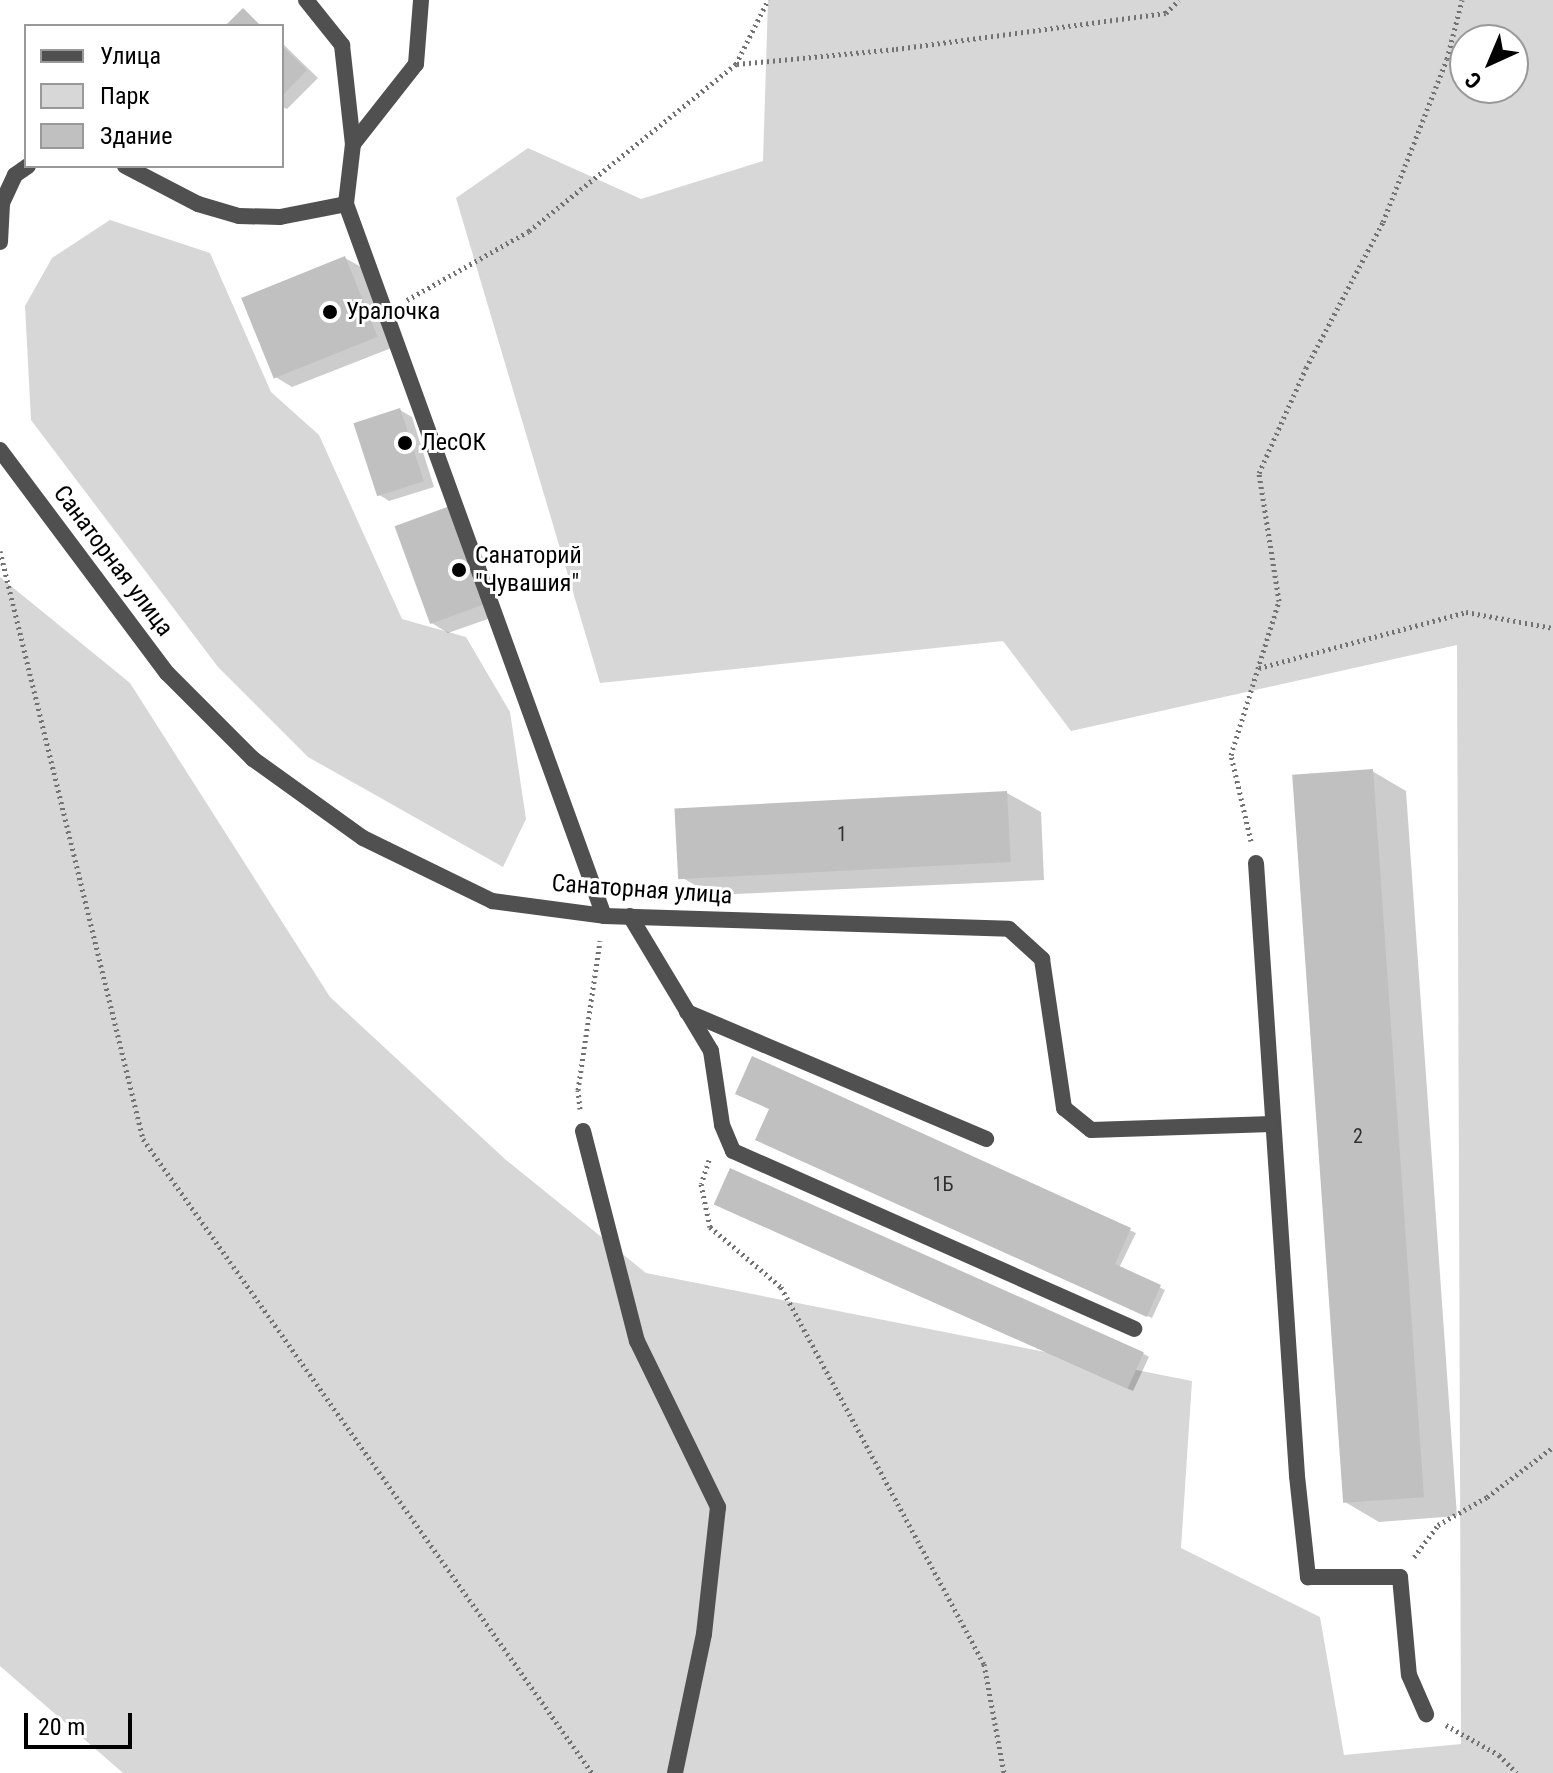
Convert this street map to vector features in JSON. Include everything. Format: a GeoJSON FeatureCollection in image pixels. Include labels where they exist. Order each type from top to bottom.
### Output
{"type":"FeatureCollection","features":[{"type":"Feature","properties":{"kind":"street"},"geometry":{"type":"LineString","coordinates":[[306,0],[342,45],[353,144],[346,204],[604,916]]}},
{"type":"Feature","properties":{"kind":"street"},"geometry":{"type":"LineString","coordinates":[[353,144],[416,64],[421,0]]}},
{"type":"Feature","properties":{"kind":"street"},"geometry":{"type":"LineString","coordinates":[[0,242],[2,203],[15,175],[25,168]]}},
{"type":"Feature","properties":{"kind":"street"},"geometry":{"type":"LineString","coordinates":[[129,168],[198,204],[239,216],[280,217],[346,204]]}},
{"type":"Feature","properties":{"kind":"street","name":"Санаторная улица"},"geometry":{"type":"LineString","coordinates":[[0,450],[167,673],[253,759],[363,838],[492,901],[604,916],[1009,929],[1042,959],[1064,1108],[1091,1130],[1272,1124]]}},
{"type":"Feature","properties":{"kind":"street"},"geometry":{"type":"LineString","coordinates":[[1256,863],[1297,1476],[1308,1577],[1400,1577],[1409,1675],[1426,1714]]}},
{"type":"Feature","properties":{"kind":"street"},"geometry":{"type":"LineString","coordinates":[[630,916],[711,1051],[722,1125],[733,1151],[1134,1329]]}},
{"type":"Feature","properties":{"kind":"street"},"geometry":{"type":"LineString","coordinates":[[687,1012],[986,1139]]}},
{"type":"Feature","properties":{"kind":"street"},"geometry":{"type":"LineString","coordinates":[[583,1131],[637,1341],[718,1507],[704,1634],[675,1773]]}},
{"type":"Feature","properties":{"kind":"path"},"geometry":{"type":"LineString","coordinates":[[385,312],[529,231],[736,64],[768,0]]}},
{"type":"Feature","properties":{"kind":"path"},"geometry":{"type":"LineString","coordinates":[[736,64],[896,49],[1166,13],[1179,0]]}},
{"type":"Feature","properties":{"kind":"path"},"geometry":{"type":"LineString","coordinates":[[1256,863],[1231,755],[1279,601],[1259,473],[1306,368],[1383,222],[1447,59],[1462,0]]}},
{"type":"Feature","properties":{"kind":"path"},"geometry":{"type":"LineString","coordinates":[[0,551],[143,1139],[592,1773]]}},
{"type":"Feature","properties":{"kind":"path"},"geometry":{"type":"LineString","coordinates":[[1258,669],[1466,612],[1553,628]]}},
{"type":"Feature","properties":{"kind":"path"},"geometry":{"type":"LineString","coordinates":[[583,1131],[578,1090],[604,916]]}},
{"type":"Feature","properties":{"kind":"path"},"geometry":{"type":"LineString","coordinates":[[722,1125],[701,1184],[710,1227],[781,1287],[961,1621],[984,1664],[1004,1773]]}},
{"type":"Feature","properties":{"kind":"path"},"geometry":{"type":"LineString","coordinates":[[1400,1577],[1438,1525],[1487,1497],[1553,1447]]}},
{"type":"Feature","properties":{"kind":"path"},"geometry":{"type":"LineString","coordinates":[[1426,1714],[1499,1755],[1517,1773]]}},
{"type":"Feature","properties":{"kind":"green space"},"geometry":{"type":"Polygon","coordinates":[[[768,0],[1553,0],[1553,1773],[123,1773],[0,1666],[0,577],[130,683],[330,997],[506,1160],[646,1273],[1192,1381],[1181,1548],[1320,1617],[1344,1755],[1461,1744],[1457,645],[1071,731],[1003,641],[600,683],[456,198],[528,148],[641,199],[763,161],[768,0]]]}},
{"type":"Feature","properties":{"kind":"green space"},"geometry":{"type":"Polygon","coordinates":[[[110,220],[210,253],[271,392],[319,435],[402,619],[466,637],[510,712],[526,819],[503,867],[308,757],[218,667],[31,420],[25,306],[52,258],[110,220]]]}},
{"type":"Feature","properties":{"kind":"building"},"geometry":{"type":"Polygon","coordinates":[[[243,8],[259,24],[227,24],[243,8]]]}},
{"type":"Feature","properties":{"kind":"building"},"geometry":{"type":"Polygon","coordinates":[[[284,48],[307,70],[284,94],[284,48]]]}},
{"type":"Feature","properties":{"kind":"building"},"geometry":{"type":"Polygon","coordinates":[[[345,256],[378,337],[274,379],[241,298],[345,256]]]}},
{"type":"Feature","properties":{"kind":"building"},"geometry":{"type":"Polygon","coordinates":[[[400,408],[424,481],[377,496],[353,423],[400,408]]]}},
{"type":"Feature","properties":{"kind":"building"},"geometry":{"type":"Polygon","coordinates":[[[450,506],[486,604],[430,624],[395,526],[450,506]]]}},
{"type":"Feature","properties":{"kind":"building"},"geometry":{"type":"Polygon","coordinates":[[[1373,769],[1424,1497],[1343,1503],[1292,775],[1373,769]]]}},
{"type":"Feature","properties":{"kind":"building"},"geometry":{"type":"Polygon","coordinates":[[[1007,791],[1011,862],[678,879],[674,808],[1007,791]]]}},
{"type":"Feature","properties":{"kind":"building"},"geometry":{"type":"Polygon","coordinates":[[[752,1056],[1131,1228],[1115,1264],[1161,1285],[1147,1317],[755,1140],[769,1109],[735,1094],[752,1056]]]}},
{"type":"Feature","properties":{"kind":"building"},"geometry":{"type":"Polygon","coordinates":[[[730,1168],[1144,1352],[1128,1389],[714,1205],[730,1168]]]}},
{"type":"Feature","properties":{"kind":"place","name":"Уралочка"},"geometry":{"type":"Point","coordinates":[330,312]}},
{"type":"Feature","properties":{"kind":"place","name":"ЛесОК"},"geometry":{"type":"Point","coordinates":[405,443]}},
{"type":"Feature","properties":{"kind":"place","name":"Санаторий \"Чувашия\""},"geometry":{"type":"Point","coordinates":[459,570]}}]}
